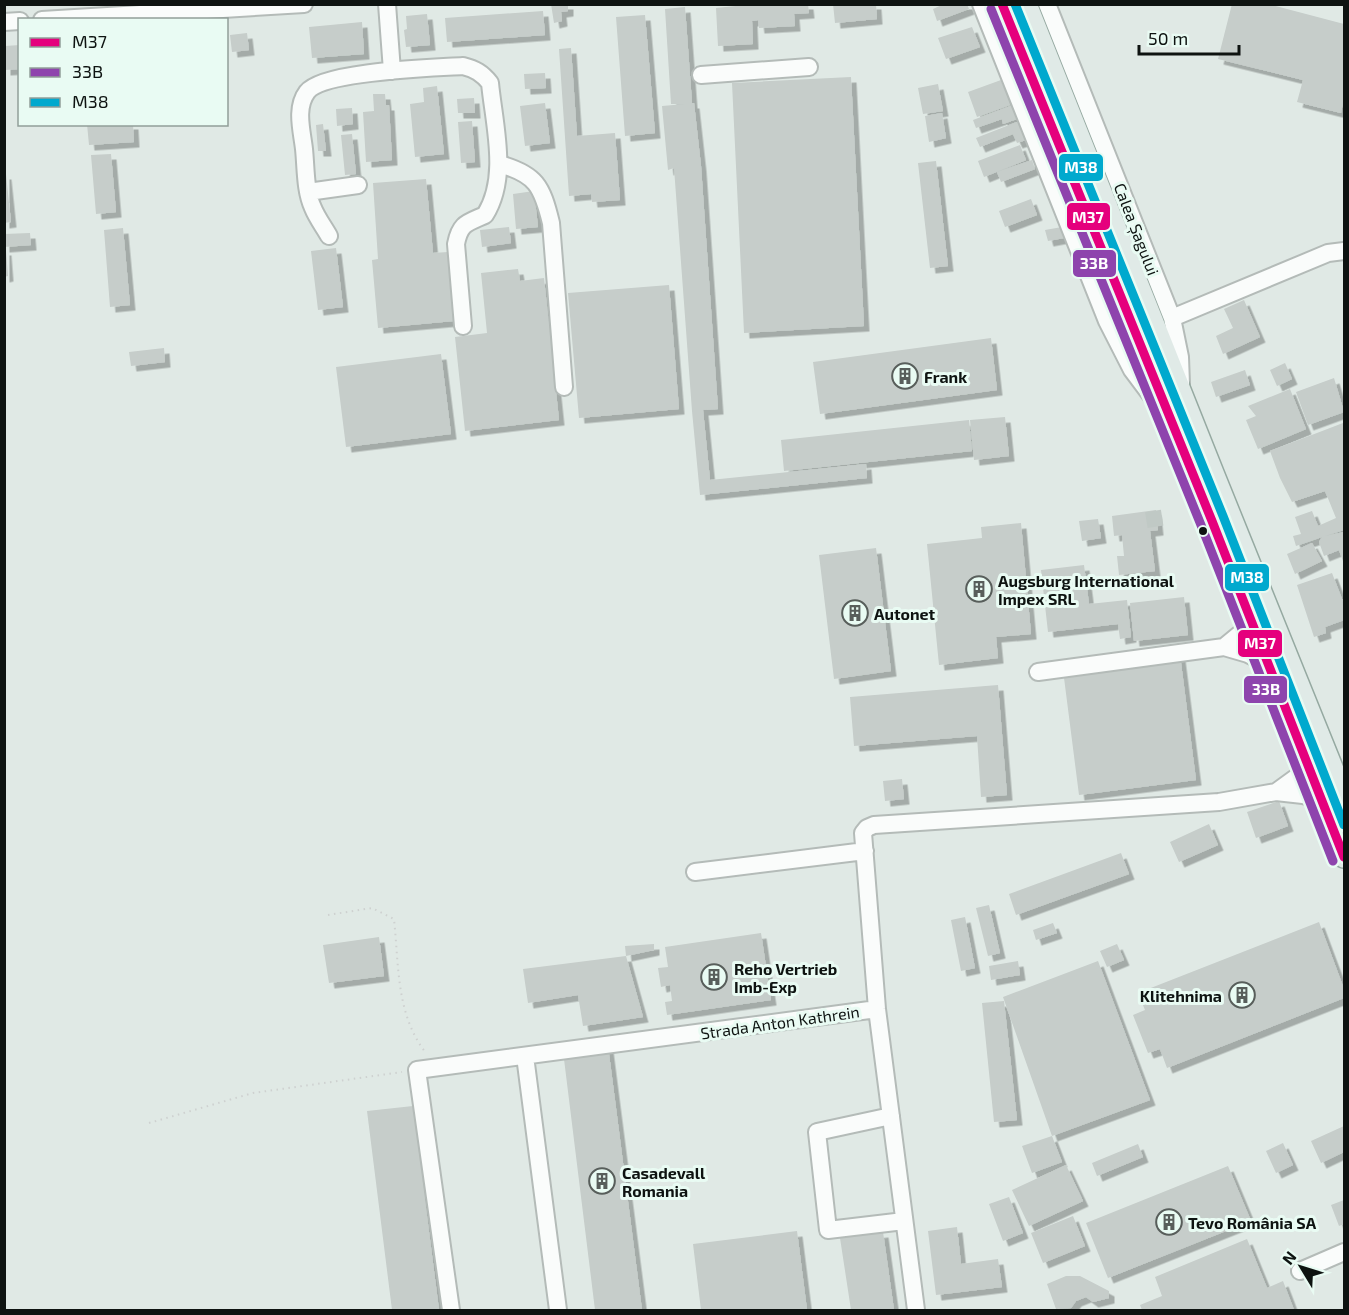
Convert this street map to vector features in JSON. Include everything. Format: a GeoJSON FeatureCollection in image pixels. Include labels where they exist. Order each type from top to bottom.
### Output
{"type":"FeatureCollection","features":[{"type":"Feature","properties":{"kind":"main road"},"geometry":{"type":"LineString","coordinates":[[1002,4],[1344,857]]}},
{"type":"Feature","properties":{"kind":"main road","name":"Calea Șagului"},"geometry":{"type":"LineString","coordinates":[[1026,4],[1344,797]]}},
{"type":"Feature","properties":{"kind":"street"},"geometry":{"type":"LineString","coordinates":[[75,18],[303,4]]}},
{"type":"Feature","properties":{"kind":"street"},"geometry":{"type":"LineString","coordinates":[[387,4],[392,70]]}},
{"type":"Feature","properties":{"kind":"street"},"geometry":{"type":"LineString","coordinates":[[981,4],[1111,330],[1132,370],[1168,417]]}},
{"type":"Feature","properties":{"kind":"street","name":"Calea Șagului"},"geometry":{"type":"LineString","coordinates":[[1047,4],[1172,318],[1180,357],[1181,391]]}},
{"type":"Feature","properties":{"kind":"street"},"geometry":{"type":"LineString","coordinates":[[329,236],[312,208],[308,192],[299,108],[308,91],[322,82],[333,79],[392,70],[463,66],[482,74],[489,83],[499,164],[497,192],[485,215],[463,225],[458,233],[456,243],[463,326]]}},
{"type":"Feature","properties":{"kind":"street"},"geometry":{"type":"LineString","coordinates":[[701,75],[809,67]]}},
{"type":"Feature","properties":{"kind":"street"},"geometry":{"type":"LineString","coordinates":[[499,164],[519,170],[532,180],[540,189],[547,205],[551,223],[564,387]]}},
{"type":"Feature","properties":{"kind":"street"},"geometry":{"type":"LineString","coordinates":[[308,192],[358,185]]}},
{"type":"Feature","properties":{"kind":"street"},"geometry":{"type":"LineString","coordinates":[[1172,318],[1328,254],[1344,251]]}},
{"type":"Feature","properties":{"kind":"street"},"geometry":{"type":"LineString","coordinates":[[1224,646],[1241,633],[1250,619]]}},
{"type":"Feature","properties":{"kind":"street"},"geometry":{"type":"LineString","coordinates":[[1038,672],[1224,646],[1268,664]]}},
{"type":"Feature","properties":{"kind":"street"},"geometry":{"type":"LineString","coordinates":[[1276,792],[1298,776],[1307,763]]}},
{"type":"Feature","properties":{"kind":"street"},"geometry":{"type":"LineString","coordinates":[[877,1009],[863,833],[867,828],[874,825],[1219,802],[1276,792],[1322,800]]}},
{"type":"Feature","properties":{"kind":"street"},"geometry":{"type":"LineString","coordinates":[[695,872],[865,851]]}},
{"type":"Feature","properties":{"kind":"street","name":"Strada Anton Kathrein"},"geometry":{"type":"LineString","coordinates":[[417,1070],[877,1009],[916,1311]]}},
{"type":"Feature","properties":{"kind":"street"},"geometry":{"type":"LineString","coordinates":[[525,1056],[558,1311]]}},
{"type":"Feature","properties":{"kind":"street"},"geometry":{"type":"LineString","coordinates":[[417,1070],[451,1311]]}},
{"type":"Feature","properties":{"kind":"street"},"geometry":{"type":"LineString","coordinates":[[891,1116],[817,1132],[828,1230],[904,1221]]}},
{"type":"Feature","properties":{"kind":"street"},"geometry":{"type":"LineString","coordinates":[[1300,1271],[1344,1252]]}},
{"type":"Feature","properties":{"kind":"path"},"geometry":{"type":"LineString","coordinates":[[328,915],[372,908],[394,919],[403,1010],[417,1041],[437,1067]]}},
{"type":"Feature","properties":{"kind":"path"},"geometry":{"type":"LineString","coordinates":[[149,1123],[252,1093],[417,1070]]}},
{"type":"Feature","properties":{"kind":"building"},"geometry":{"type":"Polygon","coordinates":[[[551,4],[568,4],[568,11],[561,12],[562,21],[554,23],[551,4]]]}},
{"type":"Feature","properties":{"kind":"building"},"geometry":{"type":"Polygon","coordinates":[[[755,4],[808,4],[809,13],[794,14],[795,26],[759,28],[758,20],[752,21],[753,44],[718,46],[716,8],[755,4]]]}},
{"type":"Feature","properties":{"kind":"building"},"geometry":{"type":"Polygon","coordinates":[[[833,4],[876,4],[877,19],[835,23],[833,4]]]}},
{"type":"Feature","properties":{"kind":"building"},"geometry":{"type":"Polygon","coordinates":[[[944,4],[967,4],[969,9],[937,21],[933,9],[944,4]]]}},
{"type":"Feature","properties":{"kind":"building"},"geometry":{"type":"Polygon","coordinates":[[[1232,4],[1268,4],[1344,24],[1344,97],[1341,113],[1297,102],[1303,80],[1218,59],[1232,4]]]}},
{"type":"Feature","properties":{"kind":"building"},"geometry":{"type":"Polygon","coordinates":[[[685,7],[692,103],[694,103],[701,166],[718,409],[703,410],[710,480],[866,464],[867,478],[700,495],[674,168],[668,170],[662,106],[685,104],[671,104],[665,9],[685,7]]]}},
{"type":"Feature","properties":{"kind":"building"},"geometry":{"type":"Polygon","coordinates":[[[543,11],[545,35],[447,42],[445,18],[543,11]]]}},
{"type":"Feature","properties":{"kind":"building"},"geometry":{"type":"Polygon","coordinates":[[[427,14],[430,45],[406,47],[404,30],[407,29],[406,16],[427,14]]]}},
{"type":"Feature","properties":{"kind":"building"},"geometry":{"type":"Polygon","coordinates":[[[645,15],[655,133],[625,136],[616,17],[645,15]]]}},
{"type":"Feature","properties":{"kind":"building"},"geometry":{"type":"Polygon","coordinates":[[[362,22],[364,54],[312,58],[309,27],[362,22]]]}},
{"type":"Feature","properties":{"kind":"building"},"geometry":{"type":"Polygon","coordinates":[[[972,27],[980,47],[946,59],[938,38],[972,27]]]}},
{"type":"Feature","properties":{"kind":"building"},"geometry":{"type":"Polygon","coordinates":[[[247,33],[249,50],[232,52],[230,35],[247,33]]]}},
{"type":"Feature","properties":{"kind":"building"},"geometry":{"type":"Polygon","coordinates":[[[18,45],[18,69],[5,70],[5,46],[18,45]]]}},
{"type":"Feature","properties":{"kind":"building"},"geometry":{"type":"Polygon","coordinates":[[[571,48],[577,136],[615,133],[620,200],[592,202],[591,194],[569,196],[559,49],[571,48]]]}},
{"type":"Feature","properties":{"kind":"building"},"geometry":{"type":"Polygon","coordinates":[[[545,73],[546,88],[525,89],[524,74],[545,73]]]}},
{"type":"Feature","properties":{"kind":"building"},"geometry":{"type":"Polygon","coordinates":[[[851,77],[864,326],[744,333],[732,83],[851,77]]]}},
{"type":"Feature","properties":{"kind":"building"},"geometry":{"type":"Polygon","coordinates":[[[1001,80],[1010,105],[977,117],[968,92],[1001,80]]]}},
{"type":"Feature","properties":{"kind":"building"},"geometry":{"type":"Polygon","coordinates":[[[938,84],[943,111],[923,114],[918,88],[938,84]]]}},
{"type":"Feature","properties":{"kind":"building"},"geometry":{"type":"Polygon","coordinates":[[[437,86],[444,154],[415,157],[410,104],[424,102],[423,88],[437,86]]]}},
{"type":"Feature","properties":{"kind":"building"},"geometry":{"type":"Polygon","coordinates":[[[373,94],[385,94],[386,105],[389,105],[392,160],[366,162],[363,112],[374,111],[373,94]]]}},
{"type":"Feature","properties":{"kind":"building"},"geometry":{"type":"Polygon","coordinates":[[[474,98],[475,113],[458,113],[457,99],[474,98]]]}},
{"type":"Feature","properties":{"kind":"building"},"geometry":{"type":"Polygon","coordinates":[[[545,103],[550,143],[525,146],[520,106],[545,103]]]}},
{"type":"Feature","properties":{"kind":"building"},"geometry":{"type":"Polygon","coordinates":[[[1013,105],[1017,119],[1003,124],[1002,119],[976,128],[973,120],[1013,105]]]}},
{"type":"Feature","properties":{"kind":"building"},"geometry":{"type":"Polygon","coordinates":[[[352,108],[353,124],[337,126],[336,109],[352,108]]]}},
{"type":"Feature","properties":{"kind":"building"},"geometry":{"type":"Polygon","coordinates":[[[942,113],[946,138],[929,142],[925,116],[942,113]]]}},
{"type":"Feature","properties":{"kind":"building"},"geometry":{"type":"Polygon","coordinates":[[[472,121],[475,162],[461,163],[458,122],[472,121]]]}},
{"type":"Feature","properties":{"kind":"building"},"geometry":{"type":"Polygon","coordinates":[[[1019,121],[1026,140],[1017,143],[1013,134],[980,147],[976,138],[1019,121]]]}},
{"type":"Feature","properties":{"kind":"building"},"geometry":{"type":"Polygon","coordinates":[[[323,124],[326,151],[318,151],[316,125],[323,124]]]}},
{"type":"Feature","properties":{"kind":"building"},"geometry":{"type":"Polygon","coordinates":[[[87,126],[133,126],[134,142],[89,145],[87,126]]]}},
{"type":"Feature","properties":{"kind":"building"},"geometry":{"type":"Polygon","coordinates":[[[352,134],[356,174],[345,175],[341,135],[352,134]]]}},
{"type":"Feature","properties":{"kind":"building"},"geometry":{"type":"Polygon","coordinates":[[[1020,145],[1026,160],[984,177],[978,161],[1020,145]]]}},
{"type":"Feature","properties":{"kind":"building"},"geometry":{"type":"Polygon","coordinates":[[[111,154],[116,212],[96,214],[91,155],[111,154]]]}},
{"type":"Feature","properties":{"kind":"building"},"geometry":{"type":"Polygon","coordinates":[[[1032,160],[1035,169],[1001,182],[997,172],[1032,160]]]}},
{"type":"Feature","properties":{"kind":"building"},"geometry":{"type":"Polygon","coordinates":[[[936,161],[948,266],[930,268],[918,163],[936,161]]]}},
{"type":"Feature","properties":{"kind":"building"},"geometry":{"type":"Polygon","coordinates":[[[4,174],[6,174],[11,222],[4,223],[4,174]]]}},
{"type":"Feature","properties":{"kind":"building"},"geometry":{"type":"Polygon","coordinates":[[[426,179],[433,253],[448,252],[454,321],[378,328],[372,260],[378,259],[373,183],[426,179]]]}},
{"type":"Feature","properties":{"kind":"building"},"geometry":{"type":"Polygon","coordinates":[[[534,191],[538,227],[516,229],[513,194],[534,191]]]}},
{"type":"Feature","properties":{"kind":"building"},"geometry":{"type":"Polygon","coordinates":[[[1031,199],[1037,215],[1005,227],[999,211],[1031,199]]]}},
{"type":"Feature","properties":{"kind":"building"},"geometry":{"type":"Polygon","coordinates":[[[509,227],[511,243],[482,247],[480,230],[509,227]]]}},
{"type":"Feature","properties":{"kind":"building"},"geometry":{"type":"Polygon","coordinates":[[[1062,227],[1064,238],[1048,241],[1045,230],[1062,227]]]}},
{"type":"Feature","properties":{"kind":"building"},"geometry":{"type":"Polygon","coordinates":[[[123,228],[130,305],[110,307],[104,230],[123,228]]]}},
{"type":"Feature","properties":{"kind":"building"},"geometry":{"type":"Polygon","coordinates":[[[30,233],[31,245],[4,247],[4,234],[30,233]]]}},
{"type":"Feature","properties":{"kind":"building"},"geometry":{"type":"Polygon","coordinates":[[[336,248],[343,307],[318,310],[311,251],[336,248]]]}},
{"type":"Feature","properties":{"kind":"building"},"geometry":{"type":"Polygon","coordinates":[[[4,250],[6,250],[8,276],[4,277],[4,250]]]}},
{"type":"Feature","properties":{"kind":"building"},"geometry":{"type":"Polygon","coordinates":[[[518,269],[520,281],[544,278],[559,420],[465,431],[455,337],[487,333],[481,273],[518,269]]]}},
{"type":"Feature","properties":{"kind":"building"},"geometry":{"type":"Polygon","coordinates":[[[669,285],[679,409],[579,418],[568,293],[669,285]]]}},
{"type":"Feature","properties":{"kind":"building"},"geometry":{"type":"Polygon","coordinates":[[[1244,300],[1260,337],[1223,354],[1216,336],[1233,328],[1224,309],[1244,300]]]}},
{"type":"Feature","properties":{"kind":"building","name":"Frank"},"geometry":{"type":"Polygon","coordinates":[[[991,338],[997,390],[820,414],[813,362],[991,338]]]}},
{"type":"Feature","properties":{"kind":"building"},"geometry":{"type":"Polygon","coordinates":[[[164,348],[165,362],[131,366],[129,352],[164,348]]]}},
{"type":"Feature","properties":{"kind":"building"},"geometry":{"type":"Polygon","coordinates":[[[441,354],[451,434],[346,447],[336,367],[441,354]]]}},
{"type":"Feature","properties":{"kind":"building"},"geometry":{"type":"Polygon","coordinates":[[[1285,363],[1292,379],[1277,386],[1270,370],[1285,363]]]}},
{"type":"Feature","properties":{"kind":"building"},"geometry":{"type":"Polygon","coordinates":[[[1245,370],[1250,385],[1216,397],[1211,382],[1245,370]]]}},
{"type":"Feature","properties":{"kind":"building"},"geometry":{"type":"Polygon","coordinates":[[[1334,378],[1344,412],[1308,425],[1296,392],[1334,378]]]}},
{"type":"Feature","properties":{"kind":"building"},"geometry":{"type":"Polygon","coordinates":[[[1290,389],[1306,429],[1258,449],[1246,420],[1256,416],[1248,406],[1290,389]]]}},
{"type":"Feature","properties":{"kind":"building"},"geometry":{"type":"Polygon","coordinates":[[[1005,417],[1009,456],[974,460],[970,420],[1005,417]]]}},
{"type":"Feature","properties":{"kind":"building"},"geometry":{"type":"Polygon","coordinates":[[[969,420],[972,451],[784,471],[781,440],[969,420]]]}},
{"type":"Feature","properties":{"kind":"building"},"geometry":{"type":"Polygon","coordinates":[[[1343,423],[1344,530],[1325,536],[1344,532],[1344,564],[1339,550],[1324,556],[1319,542],[1322,537],[1296,546],[1293,536],[1301,534],[1295,517],[1312,511],[1318,526],[1336,518],[1325,491],[1292,502],[1270,451],[1343,423]]]}},
{"type":"Feature","properties":{"kind":"building"},"geometry":{"type":"Polygon","coordinates":[[[1156,510],[1158,530],[1150,531],[1155,571],[1119,575],[1117,556],[1124,556],[1122,535],[1114,536],[1112,516],[1156,510]]]}},
{"type":"Feature","properties":{"kind":"building"},"geometry":{"type":"Polygon","coordinates":[[[1098,519],[1101,538],[1082,541],[1079,521],[1098,519]]]}},
{"type":"Feature","properties":{"kind":"building","name":"Augsburg International Impex SRL"},"geometry":{"type":"Polygon","coordinates":[[[1021,523],[1031,634],[996,637],[998,658],[939,665],[927,544],[982,538],[981,527],[1021,523]]]}},
{"type":"Feature","properties":{"kind":"building"},"geometry":{"type":"Polygon","coordinates":[[[1312,543],[1322,561],[1295,574],[1287,554],[1312,543]]]}},
{"type":"Feature","properties":{"kind":"building","name":"Autonet"},"geometry":{"type":"Polygon","coordinates":[[[876,548],[891,671],[834,679],[819,555],[876,548]]]}},
{"type":"Feature","properties":{"kind":"building"},"geometry":{"type":"Polygon","coordinates":[[[1084,565],[1089,604],[1127,600],[1131,637],[1120,639],[1118,624],[1048,632],[1041,570],[1084,565]]]}},
{"type":"Feature","properties":{"kind":"building"},"geometry":{"type":"Polygon","coordinates":[[[1332,573],[1342,599],[1344,620],[1325,627],[1326,633],[1314,637],[1297,585],[1332,573]]]}},
{"type":"Feature","properties":{"kind":"building"},"geometry":{"type":"Polygon","coordinates":[[[1184,597],[1188,635],[1134,641],[1130,603],[1184,597]]]}},
{"type":"Feature","properties":{"kind":"building"},"geometry":{"type":"Polygon","coordinates":[[[1180,655],[1196,780],[1079,795],[1063,670],[1180,655]]]}},
{"type":"Feature","properties":{"kind":"building"},"geometry":{"type":"Polygon","coordinates":[[[998,685],[1007,795],[981,797],[977,736],[854,746],[850,697],[998,685]]]}},
{"type":"Feature","properties":{"kind":"building"},"geometry":{"type":"Polygon","coordinates":[[[902,779],[904,799],[885,801],[883,781],[902,779]]]}},
{"type":"Feature","properties":{"kind":"building"},"geometry":{"type":"Polygon","coordinates":[[[1279,801],[1288,826],[1256,838],[1247,812],[1279,801]]]}},
{"type":"Feature","properties":{"kind":"building"},"geometry":{"type":"Polygon","coordinates":[[[1209,824],[1218,845],[1179,862],[1170,842],[1209,824]]]}},
{"type":"Feature","properties":{"kind":"building"},"geometry":{"type":"Polygon","coordinates":[[[1121,853],[1129,874],[1016,915],[1009,894],[1121,853]]]}},
{"type":"Feature","properties":{"kind":"building"},"geometry":{"type":"Polygon","coordinates":[[[989,905],[1000,953],[988,956],[976,908],[989,905]]]}},
{"type":"Feature","properties":{"kind":"building"},"geometry":{"type":"Polygon","coordinates":[[[965,917],[975,968],[961,971],[951,920],[965,917]]]}},
{"type":"Feature","properties":{"kind":"building","name":"Klitehnima"},"geometry":{"type":"Polygon","coordinates":[[[1319,922],[1344,989],[1344,998],[1167,1068],[1160,1049],[1148,1053],[1133,1015],[1145,1010],[1138,993],[1319,922]]]}},
{"type":"Feature","properties":{"kind":"building"},"geometry":{"type":"Polygon","coordinates":[[[1053,923],[1057,933],[1036,940],[1033,930],[1053,923]]]}},
{"type":"Feature","properties":{"kind":"building","name":"Reho Vertrieb Imb-Exp"},"geometry":{"type":"Polygon","coordinates":[[[761,933],[771,1000],[667,1015],[665,1002],[672,1001],[670,985],[661,987],[658,968],[668,967],[665,947],[761,933]]]}},
{"type":"Feature","properties":{"kind":"building"},"geometry":{"type":"Polygon","coordinates":[[[379,937],[384,976],[329,983],[323,945],[379,937]]]}},
{"type":"Feature","properties":{"kind":"building"},"geometry":{"type":"Polygon","coordinates":[[[654,944],[654,950],[626,956],[625,946],[654,944]]]}},
{"type":"Feature","properties":{"kind":"building"},"geometry":{"type":"Polygon","coordinates":[[[1117,944],[1124,960],[1107,967],[1100,951],[1117,944]]]}},
{"type":"Feature","properties":{"kind":"building"},"geometry":{"type":"Polygon","coordinates":[[[626,956],[643,1017],[583,1026],[578,995],[528,1003],[523,969],[626,956]]]}},
{"type":"Feature","properties":{"kind":"building"},"geometry":{"type":"Polygon","coordinates":[[[1018,961],[1020,975],[991,980],[989,966],[1018,961]]]}},
{"type":"Feature","properties":{"kind":"building"},"geometry":{"type":"Polygon","coordinates":[[[1098,961],[1150,1100],[1052,1136],[1003,997],[1098,961]]]}},
{"type":"Feature","properties":{"kind":"building"},"geometry":{"type":"Polygon","coordinates":[[[1004,1001],[1017,1120],[994,1122],[982,1003],[1004,1001]]]}},
{"type":"Feature","properties":{"kind":"building","name":"Casadevall Romania"},"geometry":{"type":"Polygon","coordinates":[[[608,1046],[642,1310],[595,1310],[563,1051],[608,1046]]]}},
{"type":"Feature","properties":{"kind":"building"},"geometry":{"type":"Polygon","coordinates":[[[413,1106],[439,1310],[392,1310],[367,1111],[413,1106]]]}},
{"type":"Feature","properties":{"kind":"building"},"geometry":{"type":"Polygon","coordinates":[[[1344,1126],[1344,1152],[1321,1163],[1311,1141],[1344,1126]]]}},
{"type":"Feature","properties":{"kind":"building"},"geometry":{"type":"Polygon","coordinates":[[[1052,1136],[1062,1162],[1032,1173],[1022,1146],[1052,1136]]]}},
{"type":"Feature","properties":{"kind":"building"},"geometry":{"type":"Polygon","coordinates":[[[1283,1143],[1293,1165],[1276,1173],[1266,1151],[1283,1143]]]}},
{"type":"Feature","properties":{"kind":"building"},"geometry":{"type":"Polygon","coordinates":[[[1138,1144],[1143,1157],[1097,1176],[1092,1163],[1138,1144]]]}},
{"type":"Feature","properties":{"kind":"building"},"geometry":{"type":"Polygon","coordinates":[[[1066,1165],[1083,1201],[1029,1226],[1012,1190],[1066,1165]]]}},
{"type":"Feature","properties":{"kind":"building","name":"Tevo România SA"},"geometry":{"type":"Polygon","coordinates":[[[1228,1166],[1251,1221],[1108,1278],[1086,1223],[1228,1166]]]}},
{"type":"Feature","properties":{"kind":"building"},"geometry":{"type":"Polygon","coordinates":[[[1009,1197],[1023,1233],[1003,1241],[989,1204],[1009,1197]]]}},
{"type":"Feature","properties":{"kind":"building"},"geometry":{"type":"Polygon","coordinates":[[[1344,1200],[1344,1224],[1339,1226],[1331,1205],[1344,1200]]]}},
{"type":"Feature","properties":{"kind":"building"},"geometry":{"type":"Polygon","coordinates":[[[1073,1216],[1085,1246],[1043,1263],[1031,1233],[1073,1216]]]}},
{"type":"Feature","properties":{"kind":"building"},"geometry":{"type":"Polygon","coordinates":[[[957,1227],[961,1264],[998,1259],[1002,1287],[936,1295],[928,1231],[957,1227]]]}},
{"type":"Feature","properties":{"kind":"building"},"geometry":{"type":"Polygon","coordinates":[[[797,1231],[807,1310],[701,1310],[693,1244],[797,1231]]]}},
{"type":"Feature","properties":{"kind":"building"},"geometry":{"type":"Polygon","coordinates":[[[883,1232],[894,1310],[851,1310],[840,1238],[883,1232]]]}},
{"type":"Feature","properties":{"kind":"building"},"geometry":{"type":"Polygon","coordinates":[[[1247,1239],[1267,1288],[1283,1281],[1294,1310],[1142,1310],[1140,1305],[1162,1296],[1155,1277],[1247,1239]]]}},
{"type":"Feature","properties":{"kind":"building"},"geometry":{"type":"Polygon","coordinates":[[[1066,1276],[1080,1276],[1109,1291],[1109,1298],[1093,1302],[1086,1297],[1076,1301],[1071,1308],[1056,1309],[1047,1284],[1066,1276]]]}},
{"type":"Feature","properties":{"kind":"tunnel"},"geometry":{"type":"LineString","coordinates":[[1153,511],[1156,530]]}},
{"type":"Feature","properties":{"kind":"transit line","name":"M37"},"geometry":{"type":"LineString","coordinates":[[1002,4],[1212,521],[1344,857]]}},
{"type":"Feature","properties":{"kind":"transit line","name":"M38"},"geometry":{"type":"LineString","coordinates":[[1015,4],[1223,516],[1344,825]]}},
{"type":"Feature","properties":{"kind":"transit line","name":"33B"},"geometry":{"type":"LineString","coordinates":[[991,9],[1201,525],[1333,861]]}},
{"type":"Feature","properties":{"kind":"place","name":"Frank"},"geometry":{"type":"Point","coordinates":[905,376]}},
{"type":"Feature","properties":{"kind":"place","name":"Augsburg International Impex SRL"},"geometry":{"type":"Point","coordinates":[979,589]}},
{"type":"Feature","properties":{"kind":"place","name":"Autonet"},"geometry":{"type":"Point","coordinates":[855,613]}},
{"type":"Feature","properties":{"kind":"place","name":"Reho Vertrieb Imb-Exp"},"geometry":{"type":"Point","coordinates":[714,977]}},
{"type":"Feature","properties":{"kind":"place","name":"Klitehnima"},"geometry":{"type":"Point","coordinates":[1242,995]}},
{"type":"Feature","properties":{"kind":"place","name":"Casadevall Romania"},"geometry":{"type":"Point","coordinates":[602,1181]}},
{"type":"Feature","properties":{"kind":"place","name":"Tevo România SA"},"geometry":{"type":"Point","coordinates":[1169,1222]}}]}
